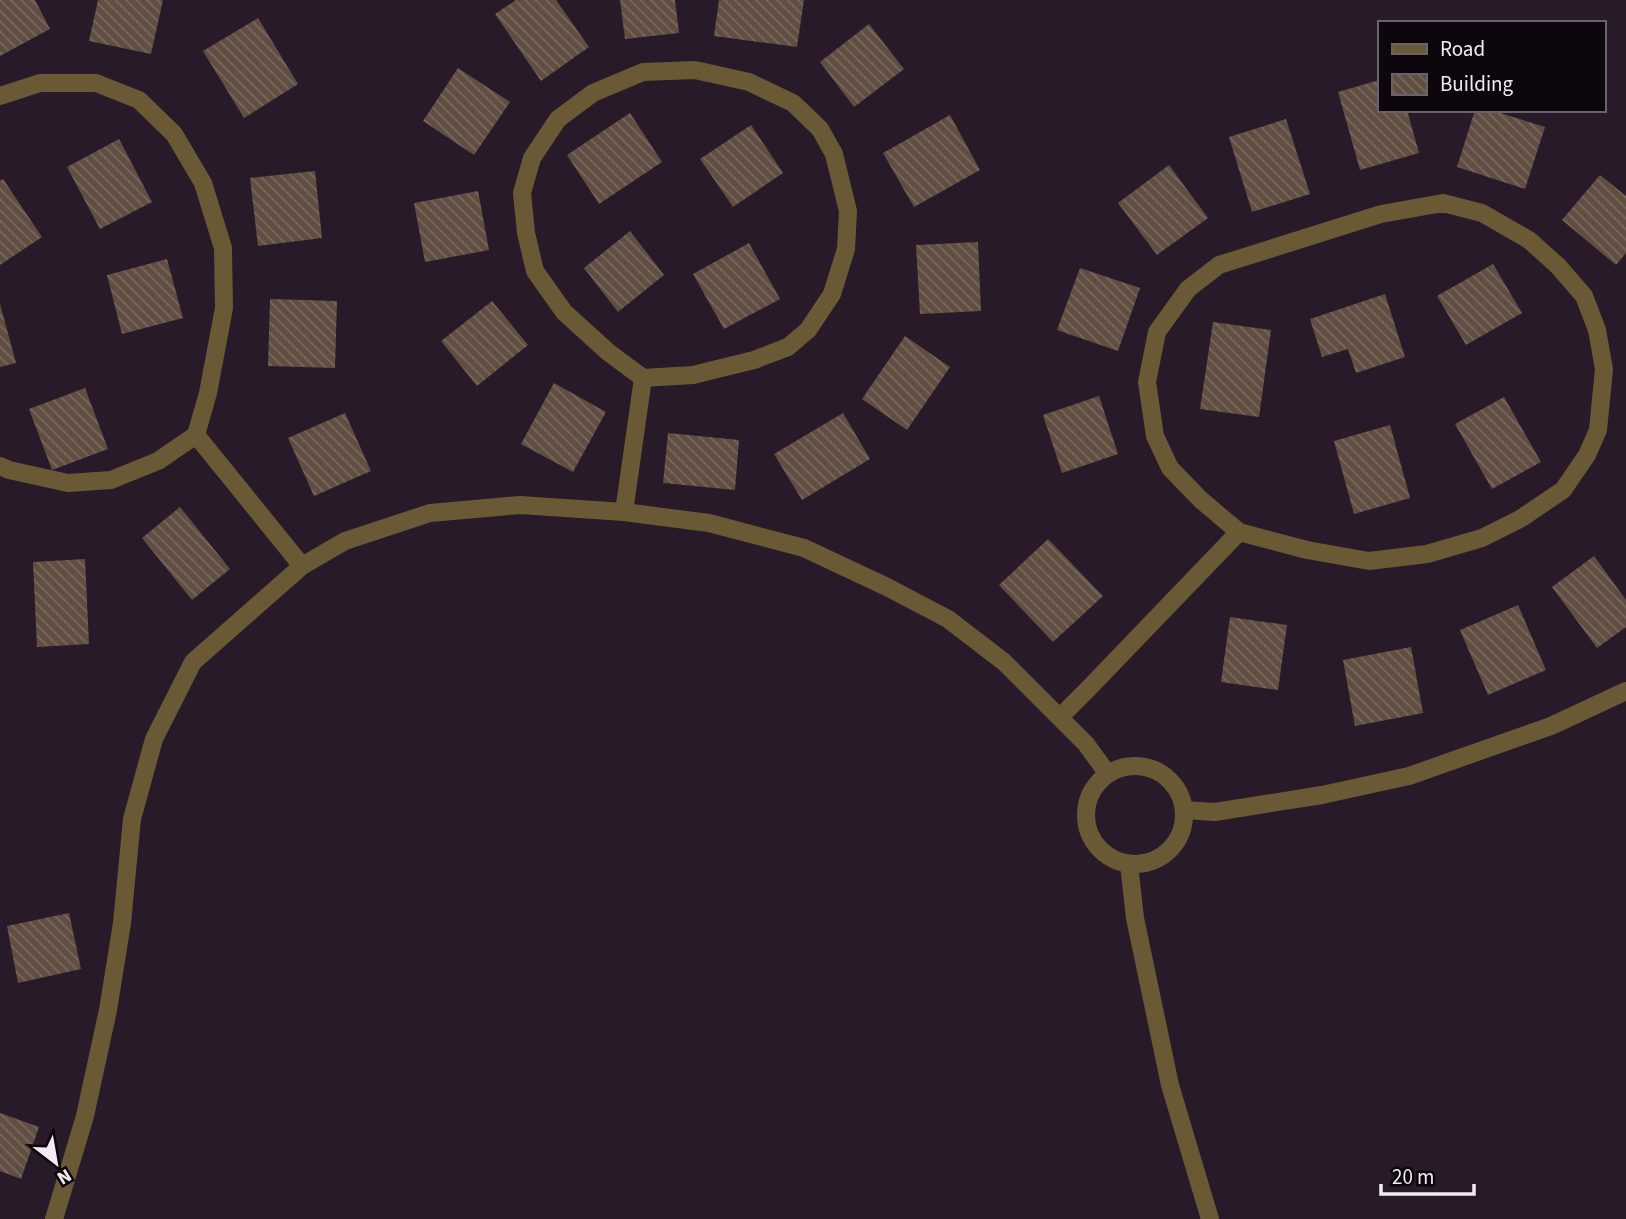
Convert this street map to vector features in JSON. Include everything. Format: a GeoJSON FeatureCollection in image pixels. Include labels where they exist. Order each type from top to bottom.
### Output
{"type":"FeatureCollection","features":[{"type":"Feature","properties":{"kind":"lane"},"geometry":{"type":"LineString","coordinates":[[695,70],[749,82],[793,103],[820,129],[834,153],[848,211],[846,250],[832,294],[808,330],[788,347],[754,360],[694,375],[643,378],[608,352],[564,312],[536,271],[526,233],[522,193],[533,158],[558,119],[593,93],[643,72],[695,70]]}},
{"type":"Feature","properties":{"kind":"lane"},"geometry":{"type":"LineString","coordinates":[[0,96],[40,83],[96,83],[139,100],[174,134],[203,183],[223,248],[224,308],[208,393],[196,435],[158,461],[111,480],[68,483],[0,466]]}},
{"type":"Feature","properties":{"kind":"lane"},"geometry":{"type":"LineString","coordinates":[[1443,203],[1482,213],[1529,240],[1558,266],[1584,296],[1597,330],[1604,369],[1598,430],[1587,455],[1563,490],[1520,519],[1482,538],[1427,554],[1369,561],[1307,550],[1239,532],[1200,500],[1170,468],[1155,436],[1147,382],[1157,332],[1188,289],[1219,265],[1381,214],[1443,203]]}},
{"type":"Feature","properties":{"kind":"lane"},"geometry":{"type":"LineString","coordinates":[[624,512],[643,378]]}},
{"type":"Feature","properties":{"kind":"lane"},"geometry":{"type":"LineString","coordinates":[[196,435],[302,566]]}},
{"type":"Feature","properties":{"kind":"lane"},"geometry":{"type":"LineString","coordinates":[[54,1219],[85,1115],[108,1010],[122,923],[132,819],[154,739],[193,662],[302,566],[345,541],[430,513],[520,505],[624,512],[709,523],[804,548],[948,619],[1004,662],[1086,744],[1107,773]]}},
{"type":"Feature","properties":{"kind":"lane"},"geometry":{"type":"LineString","coordinates":[[1060,717],[1239,532]]}},
{"type":"Feature","properties":{"kind":"lane"},"geometry":{"type":"LineString","coordinates":[[1184,810],[1215,812],[1322,795],[1409,776],[1552,726],[1626,691]]}},
{"type":"Feature","properties":{"kind":"lane"},"geometry":{"type":"LineString","coordinates":[[1126,766],[1147,766],[1166,775],[1178,791],[1184,810],[1182,828],[1175,844],[1163,856],[1147,863],[1129,864],[1110,858],[1095,845],[1086,828],[1085,807],[1093,788],[1107,773],[1126,766]]}},
{"type":"Feature","properties":{"kind":"lane"},"geometry":{"type":"LineString","coordinates":[[1129,864],[1135,918],[1170,1085],[1210,1219]]}},
{"type":"Feature","properties":{"kind":"building"},"geometry":{"type":"Polygon","coordinates":[[[0,0],[35,0],[50,29],[0,56],[0,0]]]}},
{"type":"Feature","properties":{"kind":"building"},"geometry":{"type":"Polygon","coordinates":[[[98,0],[163,0],[151,54],[89,41],[98,0]]]}},
{"type":"Feature","properties":{"kind":"building"},"geometry":{"type":"Polygon","coordinates":[[[516,0],[556,0],[589,47],[541,81],[495,14],[516,0]]]}},
{"type":"Feature","properties":{"kind":"building"},"geometry":{"type":"Polygon","coordinates":[[[620,0],[675,0],[679,33],[625,39],[620,0]]]}},
{"type":"Feature","properties":{"kind":"building"},"geometry":{"type":"Polygon","coordinates":[[[719,0],[804,0],[797,47],[714,36],[719,0]]]}},
{"type":"Feature","properties":{"kind":"building"},"geometry":{"type":"Polygon","coordinates":[[[258,18],[298,84],[244,118],[203,51],[258,18]]]}},
{"type":"Feature","properties":{"kind":"building"},"geometry":{"type":"Polygon","coordinates":[[[869,24],[904,69],[854,107],[820,62],[869,24]]]}},
{"type":"Feature","properties":{"kind":"building"},"geometry":{"type":"Polygon","coordinates":[[[458,68],[510,102],[474,155],[423,121],[458,68]]]}},
{"type":"Feature","properties":{"kind":"building"},"geometry":{"type":"Polygon","coordinates":[[[1378,80],[1378,112],[1408,112],[1419,153],[1360,170],[1338,92],[1378,80]]]}},
{"type":"Feature","properties":{"kind":"building"},"geometry":{"type":"Polygon","coordinates":[[[1474,112],[1497,112],[1545,127],[1525,189],[1457,167],[1474,112]]]}},
{"type":"Feature","properties":{"kind":"building"},"geometry":{"type":"Polygon","coordinates":[[[630,113],[662,162],[599,204],[567,155],[630,113]]]}},
{"type":"Feature","properties":{"kind":"building"},"geometry":{"type":"Polygon","coordinates":[[[950,115],[980,170],[914,207],[883,153],[950,115]]]}},
{"type":"Feature","properties":{"kind":"building"},"geometry":{"type":"Polygon","coordinates":[[[1286,119],[1310,194],[1252,212],[1229,137],[1286,119]]]}},
{"type":"Feature","properties":{"kind":"building"},"geometry":{"type":"Polygon","coordinates":[[[751,125],[783,173],[733,207],[700,159],[751,125]]]}},
{"type":"Feature","properties":{"kind":"building"},"geometry":{"type":"Polygon","coordinates":[[[119,139],[152,202],[100,229],[67,167],[119,139]]]}},
{"type":"Feature","properties":{"kind":"building"},"geometry":{"type":"Polygon","coordinates":[[[1169,165],[1208,218],[1157,255],[1118,203],[1169,165]]]}},
{"type":"Feature","properties":{"kind":"building"},"geometry":{"type":"Polygon","coordinates":[[[315,171],[322,238],[258,246],[250,178],[315,171]]]}},
{"type":"Feature","properties":{"kind":"building"},"geometry":{"type":"Polygon","coordinates":[[[1600,175],[1626,196],[1626,253],[1616,265],[1562,220],[1600,175]]]}},
{"type":"Feature","properties":{"kind":"building"},"geometry":{"type":"Polygon","coordinates":[[[3,179],[42,237],[0,265],[0,181],[3,179]]]}},
{"type":"Feature","properties":{"kind":"building"},"geometry":{"type":"Polygon","coordinates":[[[478,191],[489,250],[425,262],[414,203],[478,191]]]}},
{"type":"Feature","properties":{"kind":"building"},"geometry":{"type":"Polygon","coordinates":[[[630,231],[664,275],[618,312],[584,268],[630,231]]]}},
{"type":"Feature","properties":{"kind":"building"},"geometry":{"type":"Polygon","coordinates":[[[978,242],[981,311],[920,314],[916,245],[978,242]]]}},
{"type":"Feature","properties":{"kind":"building"},"geometry":{"type":"Polygon","coordinates":[[[749,243],[780,299],[724,329],[693,274],[749,243]]]}},
{"type":"Feature","properties":{"kind":"building"},"geometry":{"type":"Polygon","coordinates":[[[167,259],[183,318],[122,334],[107,275],[167,259]]]}},
{"type":"Feature","properties":{"kind":"building"},"geometry":{"type":"Polygon","coordinates":[[[1493,264],[1522,313],[1466,345],[1437,296],[1493,264]]]}},
{"type":"Feature","properties":{"kind":"building"},"geometry":{"type":"Polygon","coordinates":[[[1080,268],[1140,288],[1118,351],[1057,330],[1080,268]]]}},
{"type":"Feature","properties":{"kind":"building"},"geometry":{"type":"Polygon","coordinates":[[[1385,294],[1405,357],[1356,373],[1348,349],[1322,357],[1310,319],[1385,294]]]}},
{"type":"Feature","properties":{"kind":"building"},"geometry":{"type":"Polygon","coordinates":[[[270,299],[337,301],[335,368],[268,366],[270,299]]]}},
{"type":"Feature","properties":{"kind":"building"},"geometry":{"type":"Polygon","coordinates":[[[492,301],[528,345],[477,386],[441,341],[492,301]]]}},
{"type":"Feature","properties":{"kind":"building"},"geometry":{"type":"Polygon","coordinates":[[[0,304],[16,363],[0,367],[0,304]]]}},
{"type":"Feature","properties":{"kind":"building"},"geometry":{"type":"Polygon","coordinates":[[[1213,322],[1271,330],[1259,417],[1200,409],[1213,322]]]}},
{"type":"Feature","properties":{"kind":"building"},"geometry":{"type":"Polygon","coordinates":[[[905,336],[950,367],[907,430],[862,399],[905,336]]]}},
{"type":"Feature","properties":{"kind":"building"},"geometry":{"type":"Polygon","coordinates":[[[554,383],[606,412],[573,472],[521,444],[554,383]]]}},
{"type":"Feature","properties":{"kind":"building"},"geometry":{"type":"Polygon","coordinates":[[[85,388],[108,449],[52,470],[29,409],[85,388]]]}},
{"type":"Feature","properties":{"kind":"building"},"geometry":{"type":"Polygon","coordinates":[[[1099,396],[1118,454],[1062,473],[1043,415],[1099,396]]]}},
{"type":"Feature","properties":{"kind":"building"},"geometry":{"type":"Polygon","coordinates":[[[1504,397],[1541,462],[1492,489],[1455,424],[1504,397]]]}},
{"type":"Feature","properties":{"kind":"building"},"geometry":{"type":"Polygon","coordinates":[[[345,413],[371,471],[314,496],[288,438],[345,413]]]}},
{"type":"Feature","properties":{"kind":"building"},"geometry":{"type":"Polygon","coordinates":[[[843,413],[870,459],[802,500],[774,454],[843,413]]]}},
{"type":"Feature","properties":{"kind":"building"},"geometry":{"type":"Polygon","coordinates":[[[1390,425],[1410,498],[1354,514],[1334,441],[1390,425]]]}},
{"type":"Feature","properties":{"kind":"building"},"geometry":{"type":"Polygon","coordinates":[[[668,433],[739,440],[735,490],[663,483],[668,433]]]}},
{"type":"Feature","properties":{"kind":"building"},"geometry":{"type":"Polygon","coordinates":[[[180,507],[230,569],[192,600],[142,538],[180,507]]]}},
{"type":"Feature","properties":{"kind":"building"},"geometry":{"type":"Polygon","coordinates":[[[1048,539],[1103,596],[1053,642],[999,585],[1048,539]]]}},
{"type":"Feature","properties":{"kind":"building"},"geometry":{"type":"Polygon","coordinates":[[[1594,556],[1626,600],[1626,627],[1597,648],[1552,587],[1594,556]]]}},
{"type":"Feature","properties":{"kind":"building"},"geometry":{"type":"Polygon","coordinates":[[[85,559],[89,644],[37,647],[33,562],[85,559]]]}},
{"type":"Feature","properties":{"kind":"building"},"geometry":{"type":"Polygon","coordinates":[[[1518,605],[1546,670],[1488,695],[1460,630],[1518,605]]]}},
{"type":"Feature","properties":{"kind":"building"},"geometry":{"type":"Polygon","coordinates":[[[1230,617],[1287,625],[1278,690],[1221,682],[1230,617]]]}},
{"type":"Feature","properties":{"kind":"building"},"geometry":{"type":"Polygon","coordinates":[[[1411,647],[1423,713],[1355,726],[1343,660],[1411,647]]]}},
{"type":"Feature","properties":{"kind":"building"},"geometry":{"type":"Polygon","coordinates":[[[69,913],[81,969],[18,983],[7,926],[69,913]]]}},
{"type":"Feature","properties":{"kind":"building"},"geometry":{"type":"Polygon","coordinates":[[[0,1113],[39,1127],[21,1179],[0,1171],[0,1113]]]}}]}
